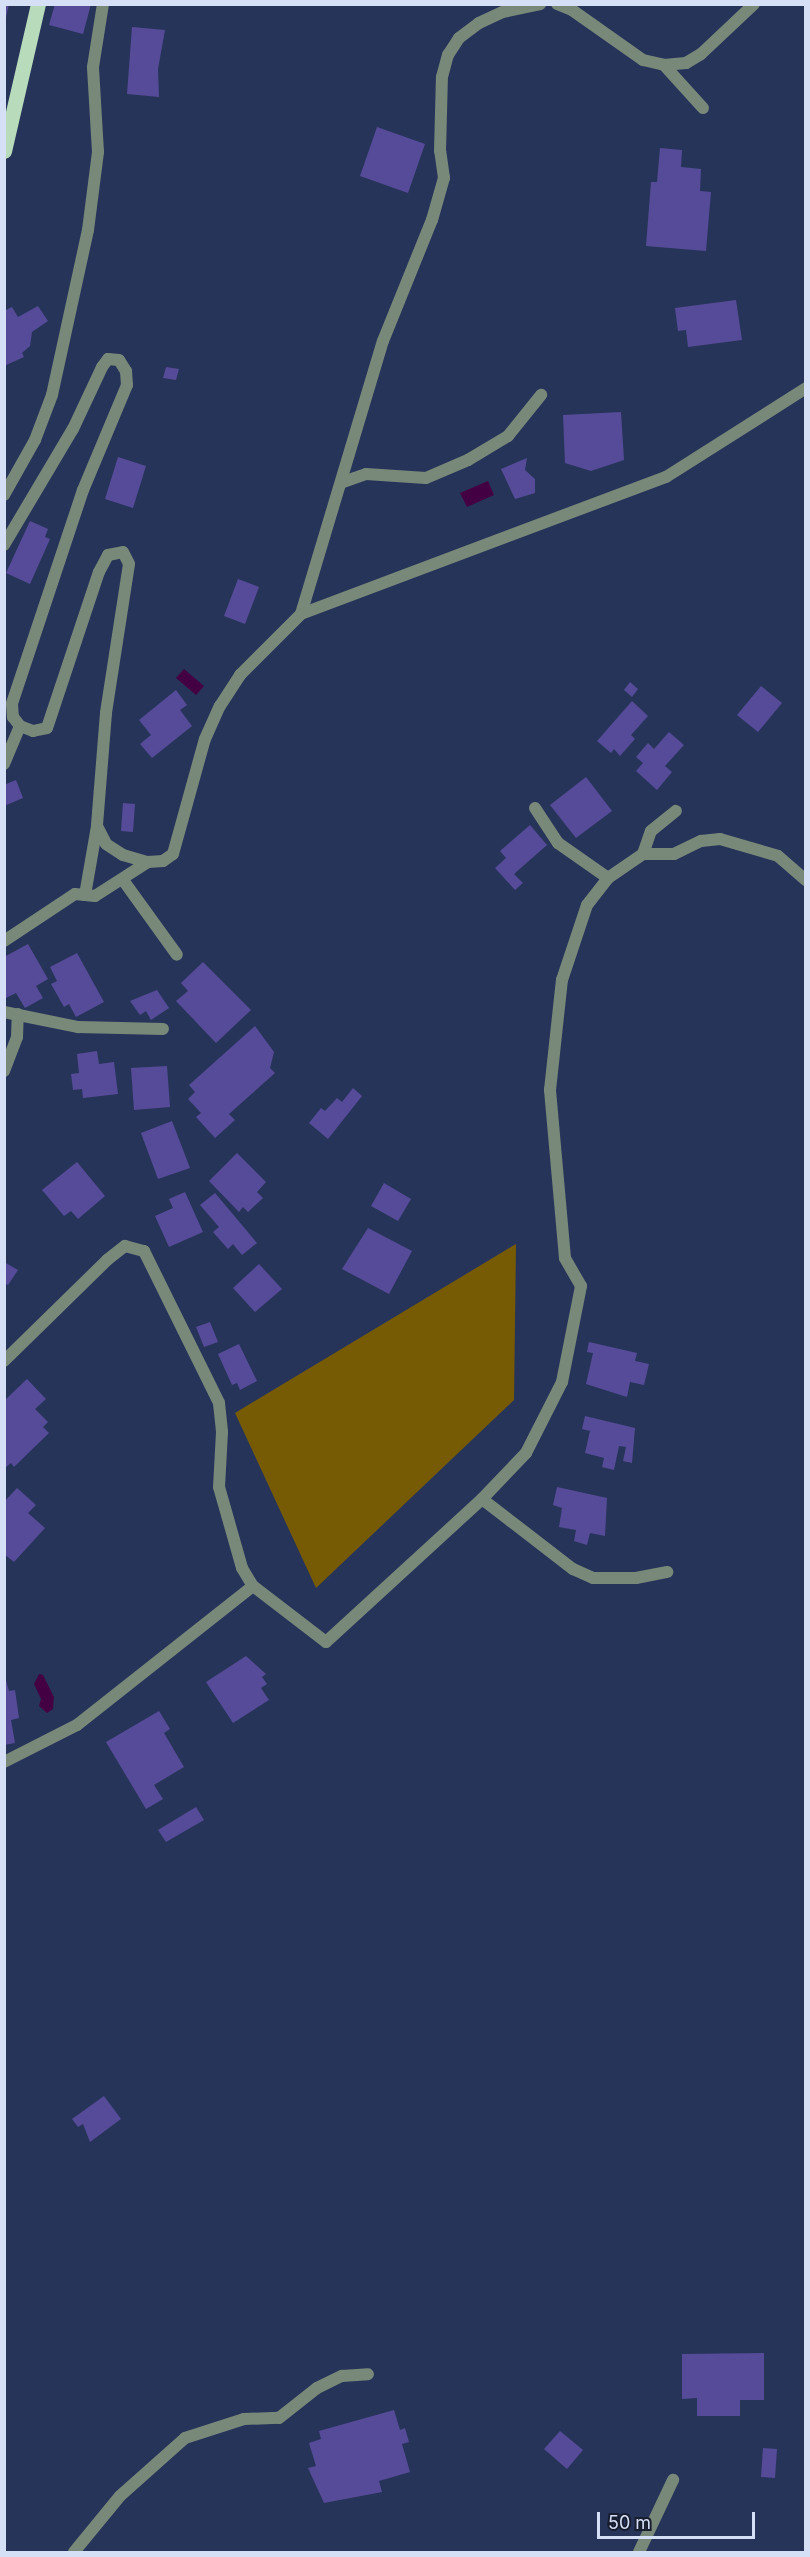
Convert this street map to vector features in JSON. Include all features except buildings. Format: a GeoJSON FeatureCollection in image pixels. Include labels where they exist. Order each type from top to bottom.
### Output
{"type":"FeatureCollection","features":[{"type":"Feature","properties":{"kind":"main road"},"geometry":{"type":"LineString","coordinates":[[4,151],[38,4]]}},
{"type":"Feature","properties":{"kind":"street"},"geometry":{"type":"LineString","coordinates":[[4,495],[35,440],[52,395],[88,230],[98,152],[93,66],[103,4]]}},
{"type":"Feature","properties":{"kind":"street"},"geometry":{"type":"LineString","coordinates":[[301,614],[343,482],[383,341],[432,220],[444,178],[440,152],[442,76],[447,55],[459,38],[479,23],[503,12],[540,4]]}},
{"type":"Feature","properties":{"kind":"street"},"geometry":{"type":"LineString","coordinates":[[557,4],[572,10],[643,60],[664,65],[686,63],[701,54],[754,4]]}},
{"type":"Feature","properties":{"kind":"street"},"geometry":{"type":"LineString","coordinates":[[664,65],[703,108]]}},
{"type":"Feature","properties":{"kind":"street"},"geometry":{"type":"LineString","coordinates":[[4,545],[73,429],[102,367],[108,359],[119,360],[126,371],[128,385],[83,490],[12,704],[13,717],[20,726],[33,731],[47,728],[99,572],[108,555],[123,552],[129,564],[106,712],[98,826],[85,895]]}},
{"type":"Feature","properties":{"kind":"street"},"geometry":{"type":"LineString","coordinates":[[98,826],[106,844],[148,862],[163,861],[173,854],[205,739],[220,706],[240,675],[301,614],[666,477],[806,388]]}},
{"type":"Feature","properties":{"kind":"street"},"geometry":{"type":"LineString","coordinates":[[343,482],[366,474],[426,478],[468,460],[508,436],[541,395]]}},
{"type":"Feature","properties":{"kind":"street"},"geometry":{"type":"LineString","coordinates":[[4,764],[20,726]]}},
{"type":"Feature","properties":{"kind":"street"},"geometry":{"type":"LineString","coordinates":[[535,808],[558,843],[608,878]]}},
{"type":"Feature","properties":{"kind":"street"},"geometry":{"type":"LineString","coordinates":[[643,854],[651,831],[676,811]]}},
{"type":"Feature","properties":{"kind":"street"},"geometry":{"type":"LineString","coordinates":[[4,1361],[107,1260],[125,1246],[144,1251],[219,1403],[223,1509],[242,1568],[253,1586],[326,1642],[482,1499],[526,1453],[562,1382],[581,1286],[565,1258],[550,1090],[562,980],[587,905],[608,878],[643,854],[674,854],[711,840],[739,842],[778,856],[806,880]]}},
{"type":"Feature","properties":{"kind":"street"},"geometry":{"type":"LineString","coordinates":[[4,941],[75,894],[95,896],[148,862]]}},
{"type":"Feature","properties":{"kind":"street"},"geometry":{"type":"LineString","coordinates":[[123,880],[177,955]]}},
{"type":"Feature","properties":{"kind":"street"},"geometry":{"type":"LineString","coordinates":[[4,1012],[78,1027],[163,1029]]}},
{"type":"Feature","properties":{"kind":"street"},"geometry":{"type":"LineString","coordinates":[[4,1071],[17,1037],[18,1014]]}},
{"type":"Feature","properties":{"kind":"street"},"geometry":{"type":"LineString","coordinates":[[482,1499],[573,1569],[592,1578],[636,1578],[667,1572]]}},
{"type":"Feature","properties":{"kind":"street"},"geometry":{"type":"LineString","coordinates":[[4,1762],[77,1725],[253,1586]]}},
{"type":"Feature","properties":{"kind":"street"},"geometry":{"type":"LineString","coordinates":[[74,2553],[120,2496],[185,2439],[244,2419],[279,2418],[317,2388],[342,2376],[368,2374]]}},
{"type":"Feature","properties":{"kind":"street"},"geometry":{"type":"LineString","coordinates":[[639,2553],[673,2480]]}},
{"type":"Feature","properties":{"kind":"shaded area"},"geometry":{"type":"Polygon","coordinates":[[[488,481],[494,495],[467,507],[460,493],[488,481]]]}},
{"type":"Feature","properties":{"kind":"shaded area"},"geometry":{"type":"Polygon","coordinates":[[[184,669],[204,686],[196,695],[176,678],[184,669]]]}},
{"type":"Feature","properties":{"kind":"shaded area"},"geometry":{"type":"Polygon","coordinates":[[[516,1244],[514,1400],[316,1588],[235,1413],[516,1244]]]}},
{"type":"Feature","properties":{"kind":"shaded area"},"geometry":{"type":"Polygon","coordinates":[[[39,1674],[43,1675],[54,1697],[53,1709],[47,1713],[39,1706],[41,1699],[34,1684],[39,1674]]]}}]}
